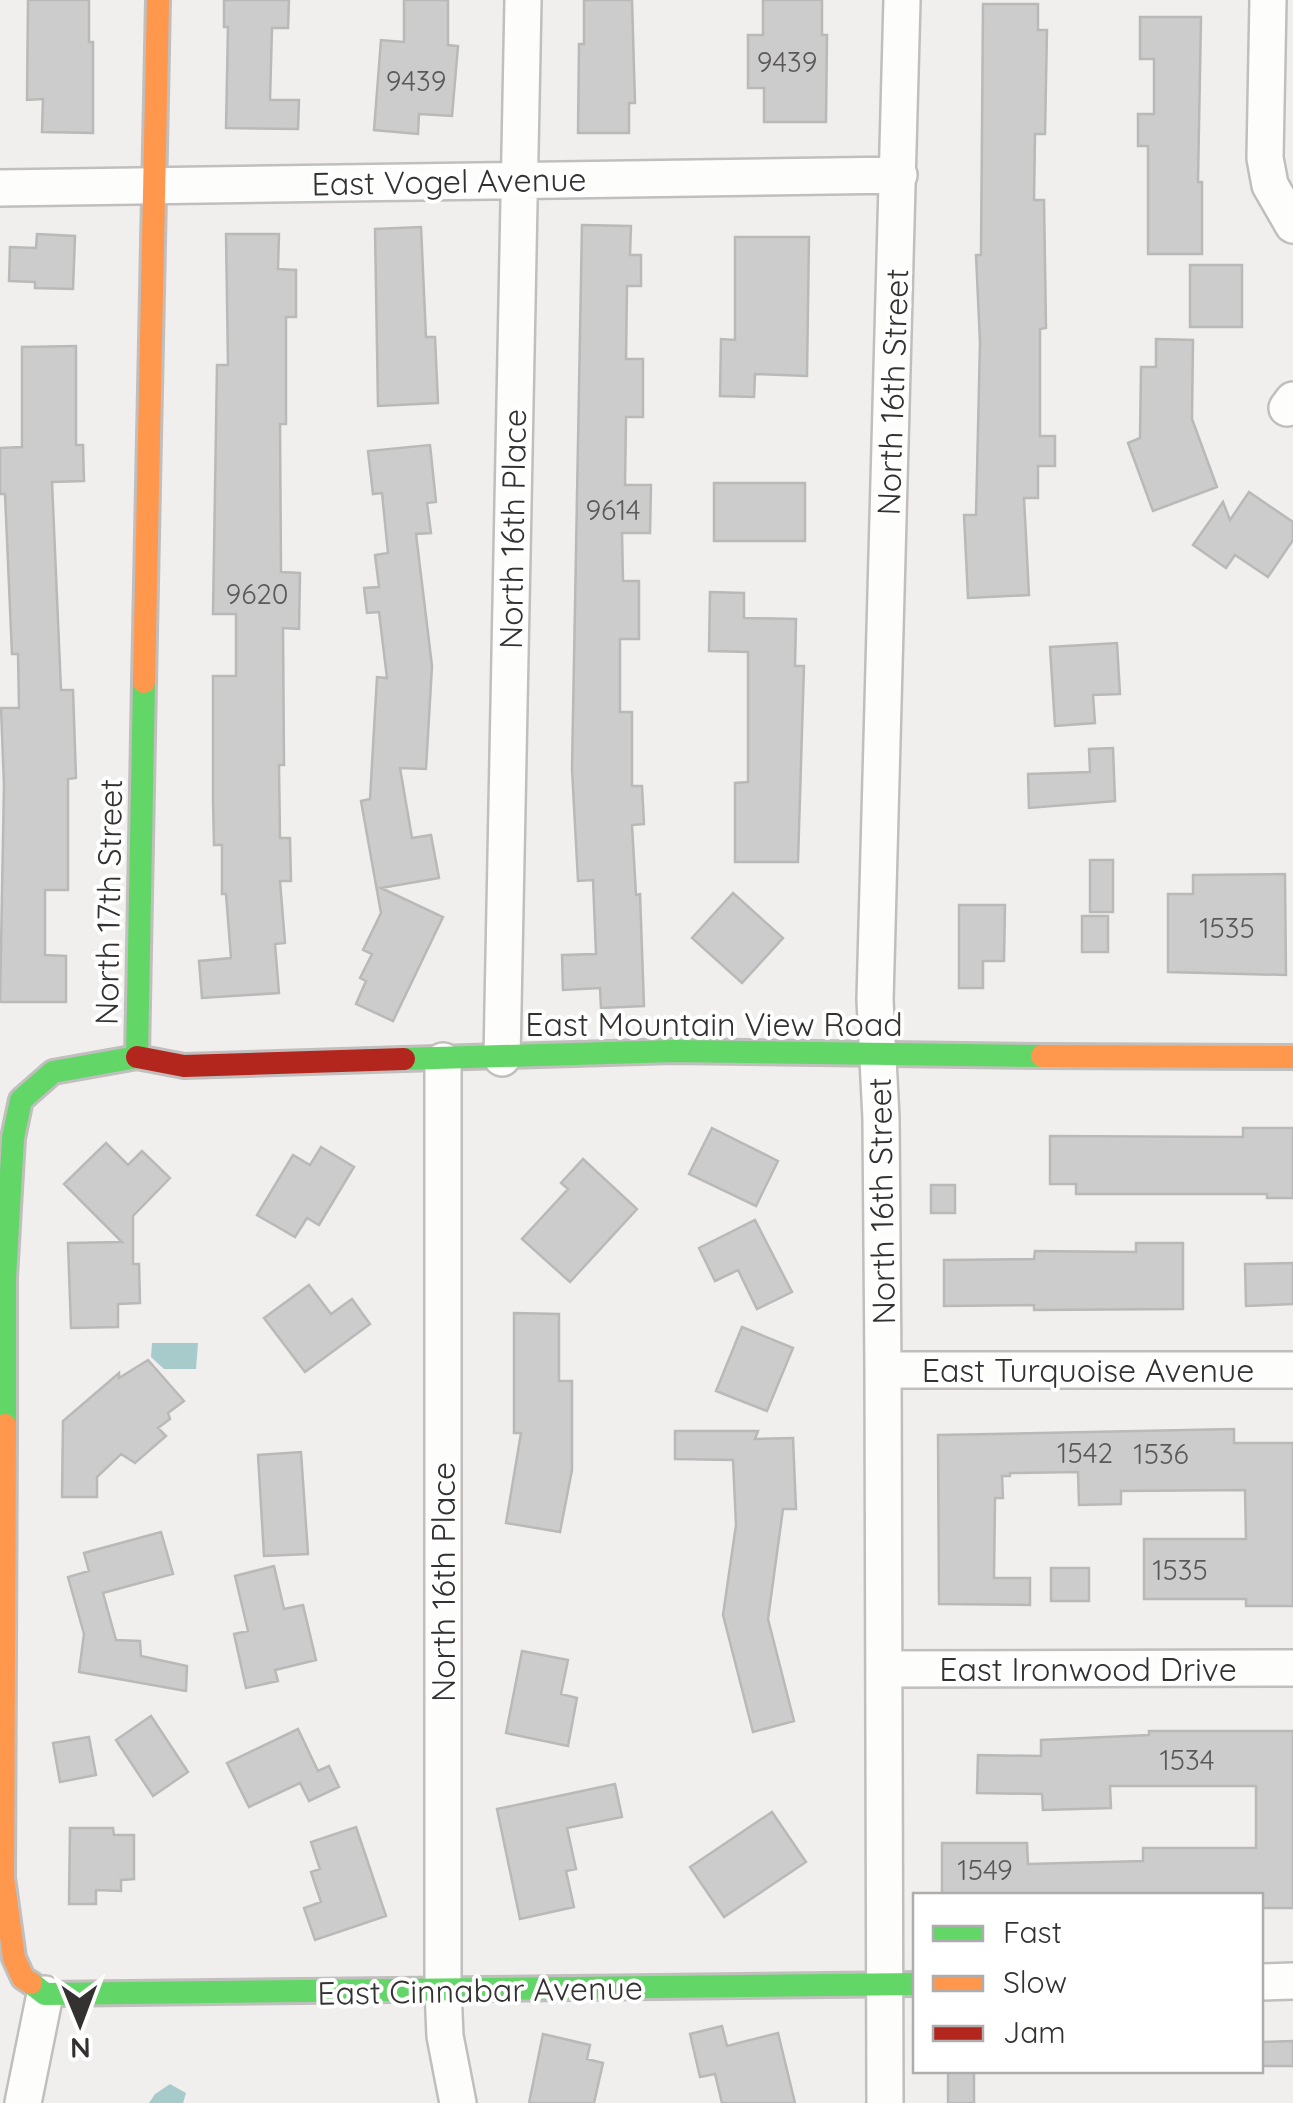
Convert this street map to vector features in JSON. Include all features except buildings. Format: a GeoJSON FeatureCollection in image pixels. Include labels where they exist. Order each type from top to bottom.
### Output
{"type":"FeatureCollection","features":[{"type":"Feature","properties":{"kind":"street","name":"North 17th Street"},"geometry":{"type":"LineString","coordinates":[[45,1994],[22,1978],[14,1958],[1,1878],[3,1278],[13,1138],[21,1100],[53,1072],[137,1056],[158,0]]}},
{"type":"Feature","properties":{"kind":"street","name":"North 16th Place"},"geometry":{"type":"LineString","coordinates":[[502,1058],[523,0]]}},
{"type":"Feature","properties":{"kind":"street","name":"North 16th Street"},"geometry":{"type":"LineString","coordinates":[[885,2103],[900,1984],[884,1669],[884,1370],[875,1000],[902,0]]}},
{"type":"Feature","properties":{"kind":"street"},"geometry":{"type":"LineString","coordinates":[[1268,0],[1265,158],[1270,185],[1293,225]]}},
{"type":"Feature","properties":{"kind":"street","name":"East Vogel Avenue"},"geometry":{"type":"LineString","coordinates":[[0,188],[899,175]]}},
{"type":"Feature","properties":{"kind":"street","name":"East Mountain View Road"},"geometry":{"type":"LineString","coordinates":[[137,1056],[184,1066],[674,1051],[1293,1057]]}},
{"type":"Feature","properties":{"kind":"street","name":"North 16th Place"},"geometry":{"type":"LineString","coordinates":[[443,1060],[443,1988],[445,2036],[458,2103]]}},
{"type":"Feature","properties":{"kind":"street","name":"East Turquoise Avenue"},"geometry":{"type":"LineString","coordinates":[[884,1370],[1293,1370]]}},
{"type":"Feature","properties":{"kind":"street","name":"East Ironwood Drive"},"geometry":{"type":"LineString","coordinates":[[884,1669],[1293,1668]]}},
{"type":"Feature","properties":{"kind":"street"},"geometry":{"type":"LineString","coordinates":[[1263,1982],[1293,1982]]}},
{"type":"Feature","properties":{"kind":"street","name":"East Cinnabar Avenue"},"geometry":{"type":"LineString","coordinates":[[45,1994],[900,1984]]}},
{"type":"Feature","properties":{"kind":"street"},"geometry":{"type":"LineString","coordinates":[[23,2103],[45,1994]]}},
{"type":"Feature","properties":{"kind":"water"},"geometry":{"type":"Polygon","coordinates":[[[152,1343],[198,1343],[196,1369],[164,1369],[151,1357],[152,1343]]]}},
{"type":"Feature","properties":{"kind":"water"},"geometry":{"type":"Polygon","coordinates":[[[170,2084],[186,2093],[183,2103],[149,2103],[155,2094],[170,2084]]]}},
{"type":"Feature","properties":{"kind":"traffic: fast"},"geometry":{"type":"LineString","coordinates":[[5,1425],[5,1278],[13,1138],[21,1100],[53,1072],[137,1057],[144,682]]}},
{"type":"Feature","properties":{"kind":"traffic: fast"},"geometry":{"type":"LineString","coordinates":[[404,1059],[674,1051],[1042,1056]]}},
{"type":"Feature","properties":{"kind":"traffic: fast"},"geometry":{"type":"LineString","coordinates":[[31,1983],[45,1994],[913,1984]]}},
{"type":"Feature","properties":{"kind":"traffic: slow"},"geometry":{"type":"LineString","coordinates":[[144,682],[158,0]]}},
{"type":"Feature","properties":{"kind":"traffic: slow"},"geometry":{"type":"LineString","coordinates":[[1042,1056],[1293,1057]]}},
{"type":"Feature","properties":{"kind":"traffic: slow"},"geometry":{"type":"LineString","coordinates":[[5,1425],[3,1878],[14,1958],[23,1978],[31,1983]]}},
{"type":"Feature","properties":{"kind":"traffic: jam"},"geometry":{"type":"LineString","coordinates":[[137,1057],[184,1066],[404,1059]]}}]}
